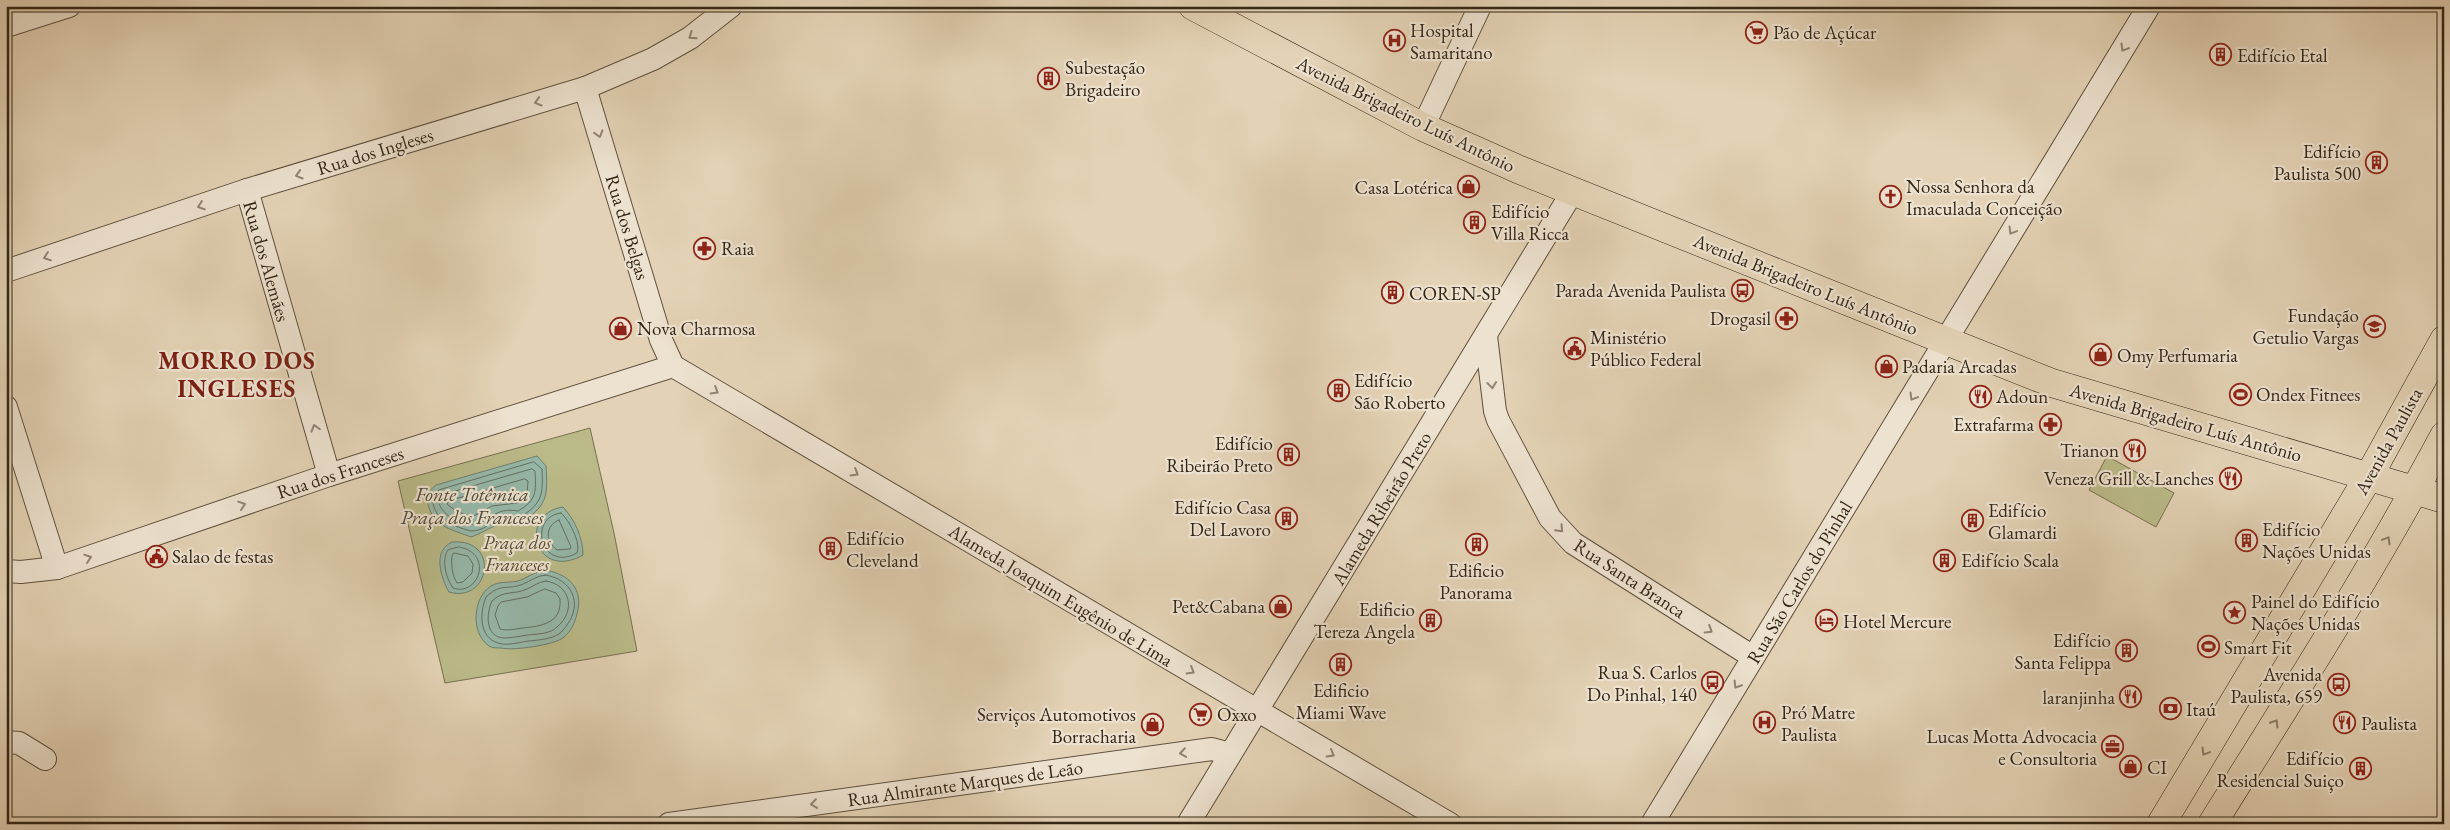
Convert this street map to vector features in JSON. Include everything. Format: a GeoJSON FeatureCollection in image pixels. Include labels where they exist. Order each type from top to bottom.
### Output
{"type":"FeatureCollection","features":[{"type":"Feature","properties":{"kind":"main road","name":"Avenida Brigadeiro Luís Antônio"},"geometry":{"type":"LineString","coordinates":[[1193,6],[1423,127],[1574,191],[2052,383],[2444,499]]}},
{"type":"Feature","properties":{"kind":"main road","name":"Avenida Paulista"},"geometry":{"type":"LineString","coordinates":[[2162,824],[2369,476],[2444,340]]}},
{"type":"Feature","properties":{"kind":"main road"},"geometry":{"type":"LineString","coordinates":[[2212,824],[2318,654],[2416,490],[2444,436]]}},
{"type":"Feature","properties":{"kind":"street"},"geometry":{"type":"LineString","coordinates":[[6,26],[70,6]]}},
{"type":"Feature","properties":{"kind":"street","name":"Rua dos Ingleses"},"geometry":{"type":"LineString","coordinates":[[6,271],[247,190],[585,88],[660,55],[690,38],[730,6]]}},
{"type":"Feature","properties":{"kind":"street"},"geometry":{"type":"LineString","coordinates":[[1423,127],[1480,6]]}},
{"type":"Feature","properties":{"kind":"street","name":"Rua São Carlos do Pinhal"},"geometry":{"type":"LineString","coordinates":[[1652,824],[2149,6]]}},
{"type":"Feature","properties":{"kind":"street","name":"Rua dos Belgas"},"geometry":{"type":"LineString","coordinates":[[585,88],[661,340],[673,366]]}},
{"type":"Feature","properties":{"kind":"street","name":"Rua dos Alemães"},"geometry":{"type":"LineString","coordinates":[[247,190],[329,475]]}},
{"type":"Feature","properties":{"kind":"street","name":"Alameda Ribeirão Preto"},"geometry":{"type":"LineString","coordinates":[[1188,824],[1574,191]]}},
{"type":"Feature","properties":{"kind":"street","name":"Rua Santa Branca"},"geometry":{"type":"LineString","coordinates":[[1486,336],[1495,411],[1550,518],[1573,543],[1753,657]]}},
{"type":"Feature","properties":{"kind":"street","name":"Rua dos Franceses"},"geometry":{"type":"LineString","coordinates":[[6,572],[57,568],[329,475],[673,366]]}},
{"type":"Feature","properties":{"kind":"street","name":"Alameda Joaquim Eugênio de Lima"},"geometry":{"type":"LineString","coordinates":[[673,366],[1450,824]]}},
{"type":"Feature","properties":{"kind":"street"},"geometry":{"type":"LineString","coordinates":[[6,407],[57,568]]}},
{"type":"Feature","properties":{"kind":"street"},"geometry":{"type":"LineString","coordinates":[[6,742],[19,743],[45,758]]}},
{"type":"Feature","properties":{"kind":"street","name":"Rua Almirante Marques de Leão"},"geometry":{"type":"LineString","coordinates":[[669,824],[1212,749],[1230,754]]}},
{"type":"Feature","properties":{"kind":"green space","name":"Praça dos Franceses"},"geometry":{"type":"Polygon","coordinates":[[[590,428],[614,533],[637,651],[445,683],[398,481],[590,428]]]}},
{"type":"Feature","properties":{"kind":"green space"},"geometry":{"type":"Polygon","coordinates":[[[2107,456],[2174,493],[2156,527],[2089,490],[2107,456]]]}},
{"type":"Feature","properties":{"kind":"water","name":"Fonte Totêmica Praça dos Franceses"},"geometry":{"type":"Polygon","coordinates":[[[537,456],[546,466],[546,494],[535,512],[519,524],[500,524],[471,537],[440,524],[431,513],[426,494],[436,485],[537,456]]]}},
{"type":"Feature","properties":{"kind":"water","name":"Fonte Totêmica Praça dos Franceses"},"geometry":{"type":"Polygon","coordinates":[[[563,507],[578,530],[583,549],[583,555],[566,561],[553,560],[543,554],[538,544],[536,532],[540,521],[549,512],[563,507]]]}},
{"type":"Feature","properties":{"kind":"water","name":"Fonte Totêmica Praça dos Franceses"},"geometry":{"type":"Polygon","coordinates":[[[452,542],[468,543],[478,550],[483,559],[484,570],[481,580],[474,589],[463,593],[449,592],[441,572],[440,558],[442,552],[452,542]]]}},
{"type":"Feature","properties":{"kind":"water","name":"Fonte Totêmica Praça dos Franceses"},"geometry":{"type":"Polygon","coordinates":[[[545,570],[568,579],[576,590],[579,605],[569,632],[552,643],[534,647],[507,649],[489,646],[479,633],[476,615],[480,598],[485,591],[495,584],[521,580],[545,570]]]}},
{"type":"Feature","properties":{"kind":"place","name":"Pão de Açúcar"},"geometry":{"type":"Point","coordinates":[1757,32]}},
{"type":"Feature","properties":{"kind":"place","name":"Hospital Samaritano"},"geometry":{"type":"Point","coordinates":[1394,41]}},
{"type":"Feature","properties":{"kind":"place","name":"Edifício Etal"},"geometry":{"type":"Point","coordinates":[2221,55]}},
{"type":"Feature","properties":{"kind":"place","name":"Subestação Brigadeiro"},"geometry":{"type":"Point","coordinates":[1049,78]}},
{"type":"Feature","properties":{"kind":"place","name":"Edifício Paulista 500"},"geometry":{"type":"Point","coordinates":[2377,162]}},
{"type":"Feature","properties":{"kind":"place","name":"Casa Lotérica"},"geometry":{"type":"Point","coordinates":[1469,187]}},
{"type":"Feature","properties":{"kind":"place","name":"Nossa Senhora da Imaculada Conceição"},"geometry":{"type":"Point","coordinates":[1890,197]}},
{"type":"Feature","properties":{"kind":"place","name":"Edifício Villa Ricca"},"geometry":{"type":"Point","coordinates":[1475,222]}},
{"type":"Feature","properties":{"kind":"place","name":"Raia"},"geometry":{"type":"Point","coordinates":[705,248]}},
{"type":"Feature","properties":{"kind":"place","name":"Parada Avenida Paulista"},"geometry":{"type":"Point","coordinates":[1742,290]}},
{"type":"Feature","properties":{"kind":"place","name":"COREN-SP"},"geometry":{"type":"Point","coordinates":[1393,293]}},
{"type":"Feature","properties":{"kind":"place","name":"Drogasil"},"geometry":{"type":"Point","coordinates":[1787,318]}},
{"type":"Feature","properties":{"kind":"place","name":"Fundação Getulio Vargas"},"geometry":{"type":"Point","coordinates":[2375,326]}},
{"type":"Feature","properties":{"kind":"place","name":"Nova Charmosa"},"geometry":{"type":"Point","coordinates":[621,328]}},
{"type":"Feature","properties":{"kind":"place","name":"Ministério Público Federal"},"geometry":{"type":"Point","coordinates":[1574,348]}},
{"type":"Feature","properties":{"kind":"place","name":"Omy Perfumaria"},"geometry":{"type":"Point","coordinates":[2101,355]}},
{"type":"Feature","properties":{"kind":"place","name":"Padaria Arcadas"},"geometry":{"type":"Point","coordinates":[1886,366]}},
{"type":"Feature","properties":{"kind":"place","name":"Edifício São Roberto"},"geometry":{"type":"Point","coordinates":[1338,391]}},
{"type":"Feature","properties":{"kind":"place","name":"Ondex Fitnees"},"geometry":{"type":"Point","coordinates":[2240,394]}},
{"type":"Feature","properties":{"kind":"place","name":"Adoun"},"geometry":{"type":"Point","coordinates":[1980,396]}},
{"type":"Feature","properties":{"kind":"place","name":"Extrafarma"},"geometry":{"type":"Point","coordinates":[2050,424]}},
{"type":"Feature","properties":{"kind":"place","name":"Trianon"},"geometry":{"type":"Point","coordinates":[2135,450]}},
{"type":"Feature","properties":{"kind":"place","name":"Edifício Ribeirão Preto"},"geometry":{"type":"Point","coordinates":[1289,454]}},
{"type":"Feature","properties":{"kind":"place","name":"Veneza Grill & Lanches"},"geometry":{"type":"Point","coordinates":[2230,478]}},
{"type":"Feature","properties":{"kind":"place","name":"Edifício Casa Del Lavoro"},"geometry":{"type":"Point","coordinates":[1287,518]}},
{"type":"Feature","properties":{"kind":"place","name":"Edifício Glamardi"},"geometry":{"type":"Point","coordinates":[1972,521]}},
{"type":"Feature","properties":{"kind":"place","name":"Edifício Nações Unidas"},"geometry":{"type":"Point","coordinates":[2246,540]}},
{"type":"Feature","properties":{"kind":"place","name":"Edificio Panorama"},"geometry":{"type":"Point","coordinates":[1476,544]}},
{"type":"Feature","properties":{"kind":"place","name":"Edifício Cleveland"},"geometry":{"type":"Point","coordinates":[830,549]}},
{"type":"Feature","properties":{"kind":"place","name":"Salao de festas"},"geometry":{"type":"Point","coordinates":[156,556]}},
{"type":"Feature","properties":{"kind":"place","name":"Edifício Scala"},"geometry":{"type":"Point","coordinates":[1945,560]}},
{"type":"Feature","properties":{"kind":"place","name":"Pet&Cabana"},"geometry":{"type":"Point","coordinates":[1281,606]}},
{"type":"Feature","properties":{"kind":"place","name":"Painel do Edifício Nações Unidas"},"geometry":{"type":"Point","coordinates":[2235,612]}},
{"type":"Feature","properties":{"kind":"place","name":"Edificio Tereza Angela"},"geometry":{"type":"Point","coordinates":[1431,620]}},
{"type":"Feature","properties":{"kind":"place","name":"Hotel Mercure"},"geometry":{"type":"Point","coordinates":[1827,621]}},
{"type":"Feature","properties":{"kind":"place","name":"Smart Fit"},"geometry":{"type":"Point","coordinates":[2208,647]}},
{"type":"Feature","properties":{"kind":"place","name":"Edifício Santa Felippa"},"geometry":{"type":"Point","coordinates":[2127,651]}},
{"type":"Feature","properties":{"kind":"place","name":"Edificio Miami Wave"},"geometry":{"type":"Point","coordinates":[1341,664]}},
{"type":"Feature","properties":{"kind":"place","name":"Rua S. Carlos Do Pinhal, 140"},"geometry":{"type":"Point","coordinates":[1713,683]}},
{"type":"Feature","properties":{"kind":"place","name":"Avenida Paulista, 659"},"geometry":{"type":"Point","coordinates":[2338,685]}},
{"type":"Feature","properties":{"kind":"place","name":"laranjinha"},"geometry":{"type":"Point","coordinates":[2131,697]}},
{"type":"Feature","properties":{"kind":"place","name":"Itaú"},"geometry":{"type":"Point","coordinates":[2170,709]}},
{"type":"Feature","properties":{"kind":"place","name":"Oxxo"},"geometry":{"type":"Point","coordinates":[1201,714]}},
{"type":"Feature","properties":{"kind":"place","name":"Pró Matre Paulista"},"geometry":{"type":"Point","coordinates":[1765,723]}},
{"type":"Feature","properties":{"kind":"place","name":"Paulista"},"geometry":{"type":"Point","coordinates":[2345,723]}},
{"type":"Feature","properties":{"kind":"place","name":"Serviços Automotivos Borracharia"},"geometry":{"type":"Point","coordinates":[1152,725]}},
{"type":"Feature","properties":{"kind":"place","name":"Lucas Motta Advocacia e Consultoria"},"geometry":{"type":"Point","coordinates":[2113,747]}},
{"type":"Feature","properties":{"kind":"place","name":"CI"},"geometry":{"type":"Point","coordinates":[2131,767]}},
{"type":"Feature","properties":{"kind":"place","name":"Edifício Residencial Suiço"},"geometry":{"type":"Point","coordinates":[2360,769]}},
{"type":"Feature","properties":{"kind":"district","name":"MORRO DOS INGLESES"},"geometry":{"type":"Point","coordinates":[237,375]}}]}
